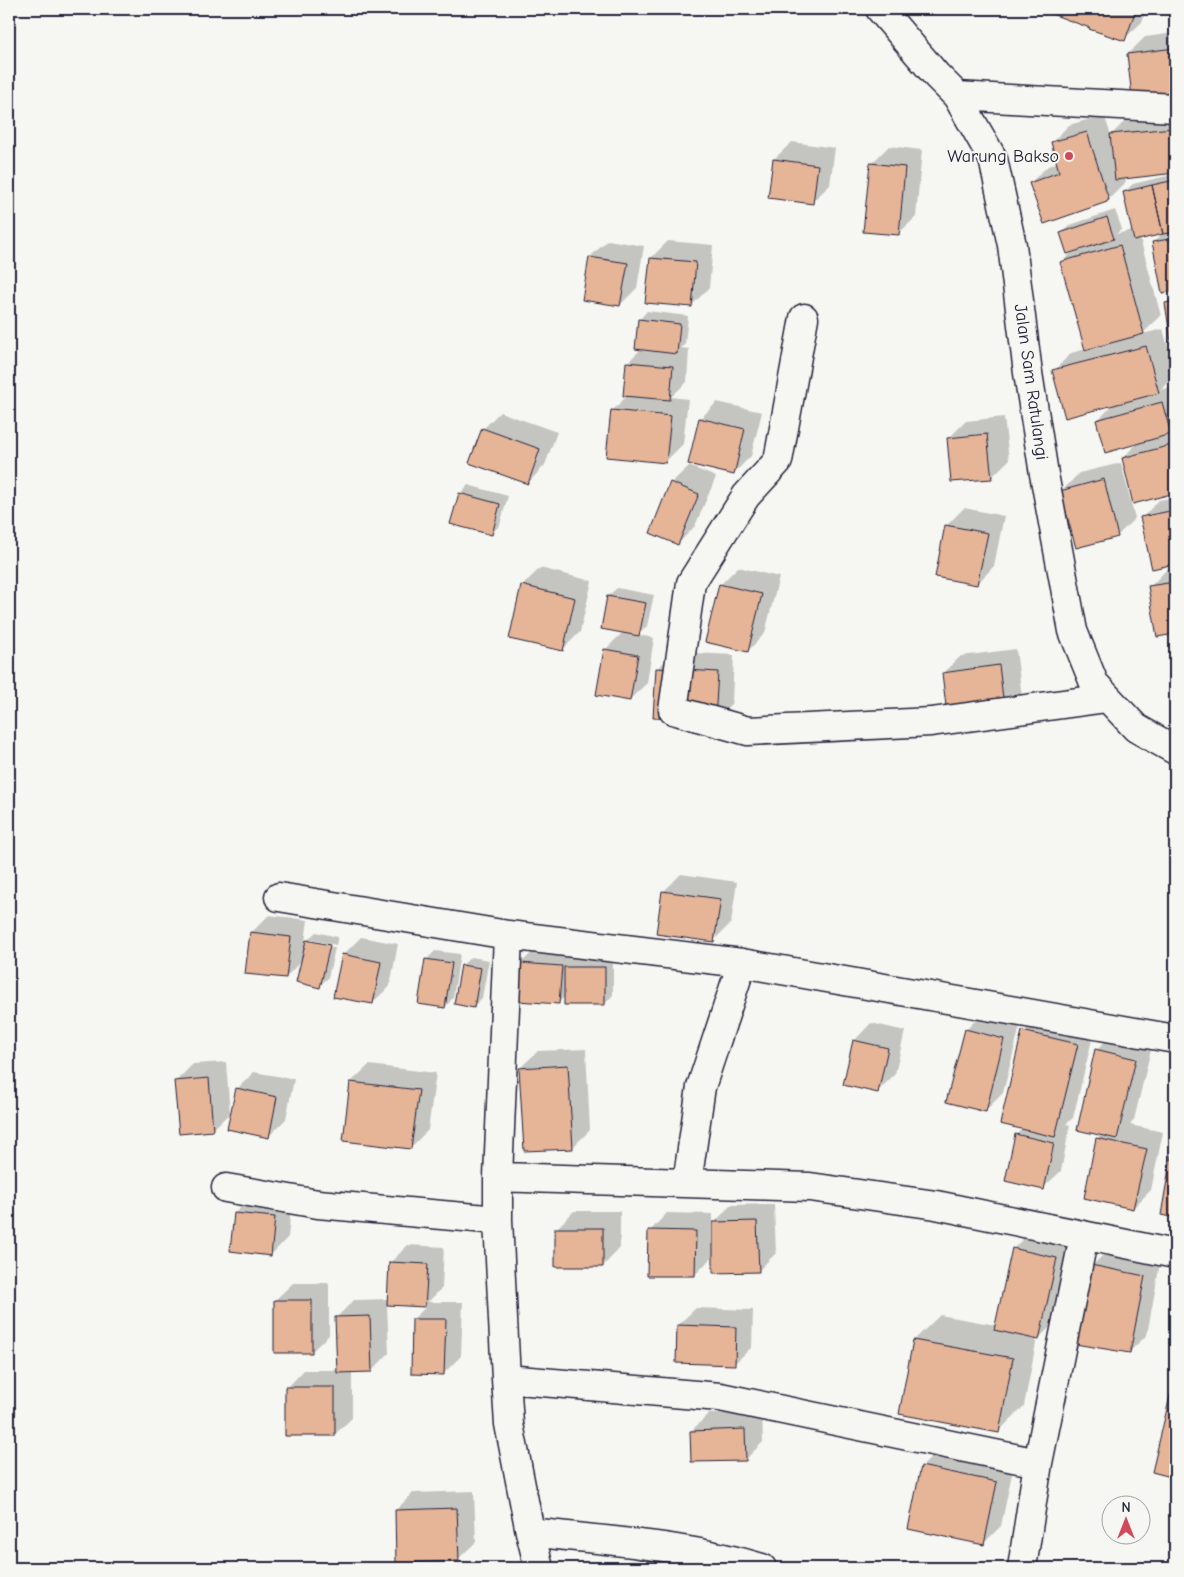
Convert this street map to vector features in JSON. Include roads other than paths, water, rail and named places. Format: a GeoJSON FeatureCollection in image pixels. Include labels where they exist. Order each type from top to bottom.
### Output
{"type":"FeatureCollection","features":[{"type":"Feature","properties":{"kind":"street","name":"Jalan Sam Ratulangi"},"geometry":{"type":"LineString","coordinates":[[880,9],[937,76],[957,96],[993,159],[1012,245],[1028,373],[1044,474],[1073,630],[1094,683],[1136,728],[1175,750]]}},
{"type":"Feature","properties":{"kind":"street"},"geometry":{"type":"LineString","coordinates":[[957,96],[1175,108]]}},
{"type":"Feature","properties":{"kind":"street"},"geometry":{"type":"LineString","coordinates":[[804,318],[778,461],[746,496],[691,583],[673,710],[748,731],[931,722],[1107,698]]}},
{"type":"Feature","properties":{"kind":"street"},"geometry":{"type":"LineString","coordinates":[[278,897],[508,935],[742,963],[1175,1039]]}},
{"type":"Feature","properties":{"kind":"street"},"geometry":{"type":"LineString","coordinates":[[508,935],[498,1177],[498,1220],[509,1424],[539,1568]]}},
{"type":"Feature","properties":{"kind":"street"},"geometry":{"type":"LineString","coordinates":[[687,1183],[701,1087],[742,963]]}},
{"type":"Feature","properties":{"kind":"street"},"geometry":{"type":"LineString","coordinates":[[498,1177],[810,1187],[936,1205],[1175,1254]]}},
{"type":"Feature","properties":{"kind":"street"},"geometry":{"type":"LineString","coordinates":[[226,1188],[318,1204],[498,1220]]}},
{"type":"Feature","properties":{"kind":"street"},"geometry":{"type":"LineString","coordinates":[[1022,1568],[1038,1463],[1084,1236]]}},
{"type":"Feature","properties":{"kind":"street"},"geometry":{"type":"LineString","coordinates":[[506,1379],[720,1397],[1038,1463]]}},
{"type":"Feature","properties":{"kind":"street"},"geometry":{"type":"LineString","coordinates":[[530,1532],[654,1546],[734,1560],[762,1568]]}},
{"type":"Feature","properties":{"kind":"place","name":"Warung Bakso"},"geometry":{"type":"Point","coordinates":[1069,156]}}]}
